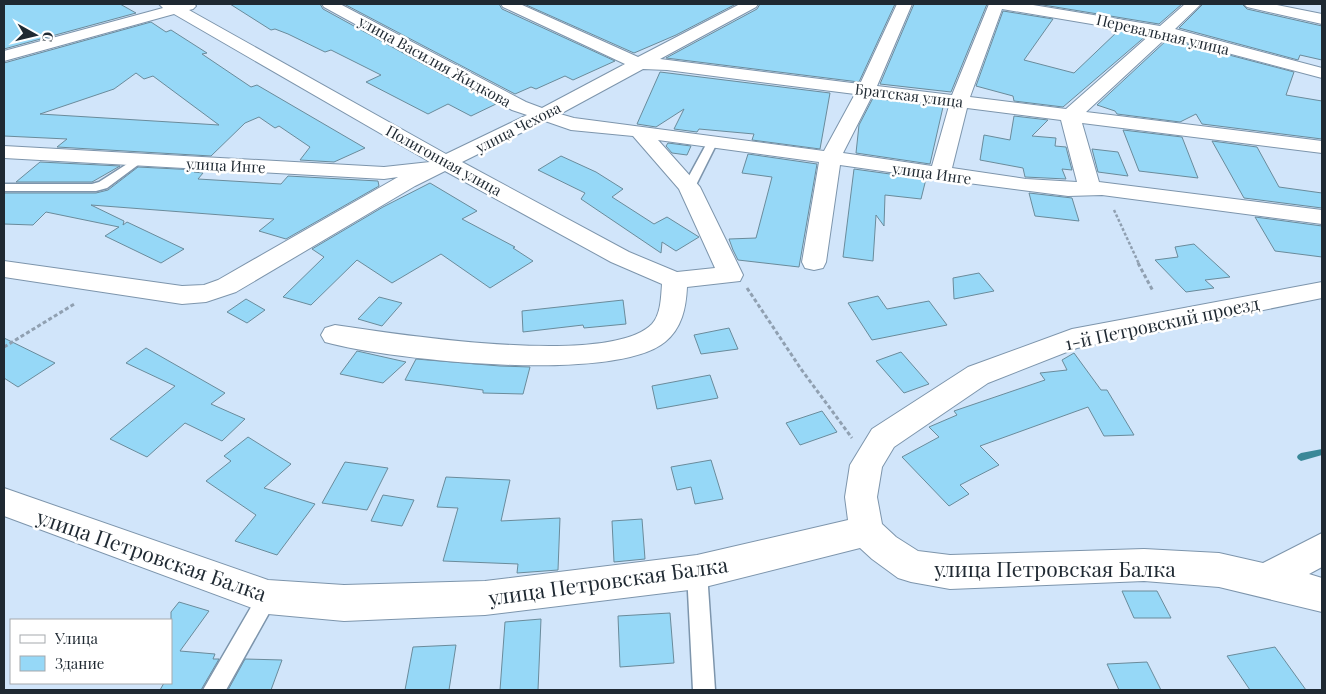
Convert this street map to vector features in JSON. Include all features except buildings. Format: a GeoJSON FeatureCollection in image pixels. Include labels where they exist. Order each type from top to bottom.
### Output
{"type":"FeatureCollection","features":[{"type":"Feature","properties":{"kind":"street"},"geometry":{"type":"LineString","coordinates":[[4,56],[172,6],[197,4]]}},
{"type":"Feature","properties":{"kind":"street","name":"улица Василия Жидкова"},"geometry":{"type":"LineString","coordinates":[[330,4],[518,106],[543,116]]}},
{"type":"Feature","properties":{"kind":"street","name":"Братская улица"},"geometry":{"type":"LineString","coordinates":[[508,4],[636,64],[667,65],[1322,147]]}},
{"type":"Feature","properties":{"kind":"street"},"geometry":{"type":"LineString","coordinates":[[814,262],[830,159],[866,90],[905,4]]}},
{"type":"Feature","properties":{"kind":"street"},"geometry":{"type":"LineString","coordinates":[[940,175],[960,102],[996,4]]}},
{"type":"Feature","properties":{"kind":"street","name":"Перевальная улица"},"geometry":{"type":"LineString","coordinates":[[1001,4],[1163,31],[1322,73]]}},
{"type":"Feature","properties":{"kind":"street"},"geometry":{"type":"LineString","coordinates":[[1096,189],[1070,116],[1194,4]]}},
{"type":"Feature","properties":{"kind":"street"},"geometry":{"type":"LineString","coordinates":[[1252,4],[1322,19]]}},
{"type":"Feature","properties":{"kind":"street","name":"улица Чехова"},"geometry":{"type":"LineString","coordinates":[[4,269],[182,295],[206,293],[227,286],[407,181],[543,116],[739,5]]}},
{"type":"Feature","properties":{"kind":"street","name":"Полигонная улица"},"geometry":{"type":"LineString","coordinates":[[172,6],[447,163],[620,258],[675,280],[731,275]]}},
{"type":"Feature","properties":{"kind":"street","name":"улица Инге"},"geometry":{"type":"LineString","coordinates":[[543,116],[571,124],[713,141],[940,175],[1026,185],[1096,189],[1322,217]]}},
{"type":"Feature","properties":{"kind":"street"},"geometry":{"type":"LineString","coordinates":[[639,131],[689,187],[731,275]]}},
{"type":"Feature","properties":{"kind":"street","name":"улица Инге"},"geometry":{"type":"LineString","coordinates":[[4,152],[384,173],[447,163]]}},
{"type":"Feature","properties":{"kind":"street"},"geometry":{"type":"LineString","coordinates":[[335,335],[424,348],[557,357],[587,354],[640,345],[656,334],[672,314],[675,280]]}},
{"type":"Feature","properties":{"kind":"street","name":"1-й Петровский проезд"},"geometry":{"type":"LineString","coordinates":[[866,531],[861,497],[869,461],[883,438],[978,375],[1072,339],[1322,290]]}},
{"type":"Feature","properties":{"kind":"street","name":"улица Петровская Балка"},"geometry":{"type":"LineString","coordinates":[[4,502],[268,597],[344,603],[485,598],[697,572],[866,531],[884,548],[911,566],[950,572],[1144,565],[1220,570],[1322,595]]}},
{"type":"Feature","properties":{"kind":"street"},"geometry":{"type":"LineString","coordinates":[[1266,580],[1322,549]]}},
{"type":"Feature","properties":{"kind":"lane"},"geometry":{"type":"LineString","coordinates":[[689,187],[713,141]]}},
{"type":"Feature","properties":{"kind":"lane"},"geometry":{"type":"LineString","coordinates":[[4,188],[92,188],[103,185],[138,160]]}},
{"type":"Feature","properties":{"kind":"lane"},"geometry":{"type":"LineString","coordinates":[[697,572],[704,690]]}},
{"type":"Feature","properties":{"kind":"lane"},"geometry":{"type":"LineString","coordinates":[[214,690],[268,597]]}},
{"type":"Feature","properties":{"kind":"path"},"geometry":{"type":"LineString","coordinates":[[1096,189],[1153,290]]}},
{"type":"Feature","properties":{"kind":"path"},"geometry":{"type":"LineString","coordinates":[[731,275],[751,292],[801,369],[869,461]]}},
{"type":"Feature","properties":{"kind":"path"},"geometry":{"type":"LineString","coordinates":[[4,347],[51,319]]}},
{"type":"Feature","properties":{"kind":"waterway"},"geometry":{"type":"LineString","coordinates":[[1301,457],[1322,452]]}}]}
